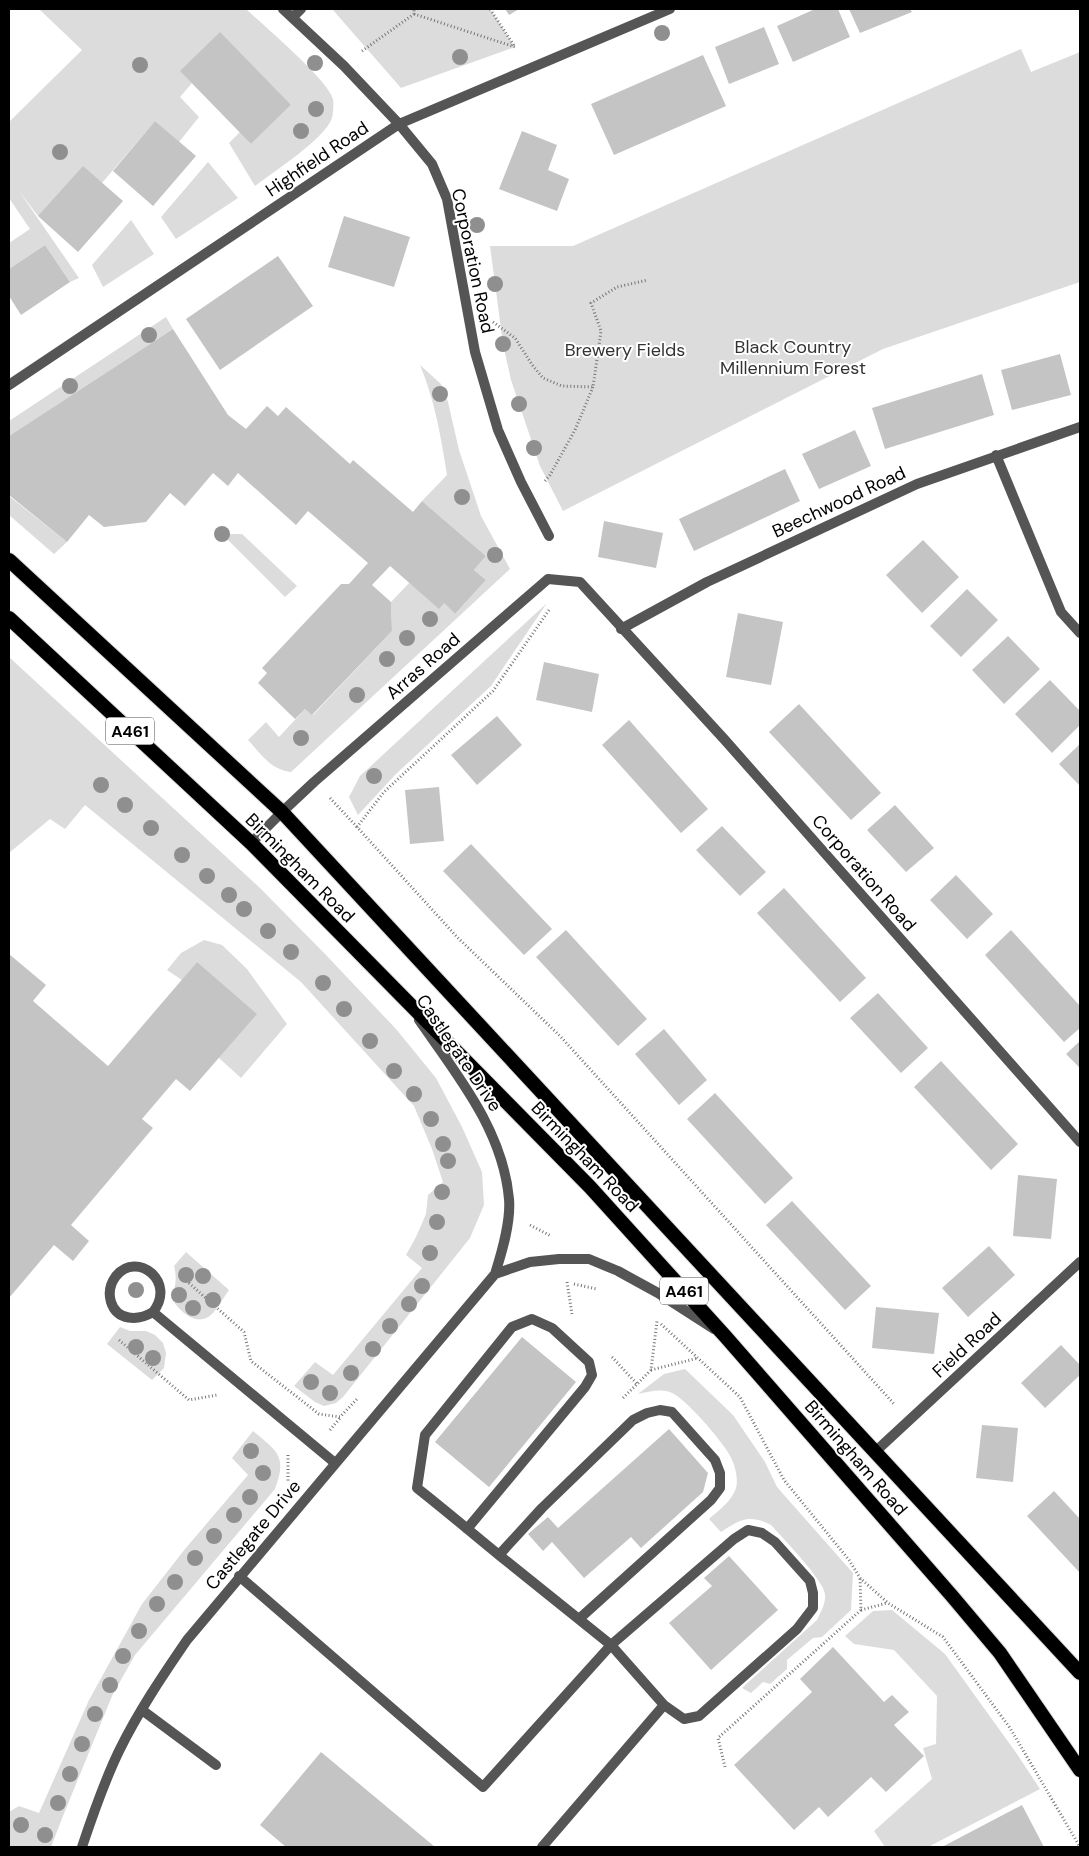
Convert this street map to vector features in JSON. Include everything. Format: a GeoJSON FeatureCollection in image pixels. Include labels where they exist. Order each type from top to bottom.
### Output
{"type":"FeatureCollection","features":[{"type":"Feature","properties":{"kind":"highway","name":"Birmingham Road"},"geometry":{"type":"LineString","coordinates":[[9,560],[282,812],[1080,1673]]}},
{"type":"Feature","properties":{"kind":"highway","name":"Birmingham Road"},"geometry":{"type":"LineString","coordinates":[[9,618],[251,843],[590,1187],[725,1336],[1000,1653],[1080,1770]]}},
{"type":"Feature","properties":{"kind":"street","name":"Corporation Road"},"geometry":{"type":"LineString","coordinates":[[283,9],[344,66],[399,124],[432,164],[447,199],[475,352],[498,430],[549,536]]}},
{"type":"Feature","properties":{"kind":"street"},"geometry":{"type":"LineString","coordinates":[[292,17],[301,9]]}},
{"type":"Feature","properties":{"kind":"street","name":"Highfield Road"},"geometry":{"type":"LineString","coordinates":[[9,385],[399,124],[670,9]]}},
{"type":"Feature","properties":{"kind":"street","name":"Beechwood Road"},"geometry":{"type":"LineString","coordinates":[[622,628],[707,582],[908,488],[1080,428]]}},
{"type":"Feature","properties":{"kind":"street"},"geometry":{"type":"LineString","coordinates":[[996,456],[1061,612],[1080,633]]}},
{"type":"Feature","properties":{"kind":"street","name":"Arras Road"},"geometry":{"type":"LineString","coordinates":[[251,843],[314,782],[548,580],[580,582],[622,628]]}},
{"type":"Feature","properties":{"kind":"street","name":"Corporation Road"},"geometry":{"type":"LineString","coordinates":[[622,628],[731,746],[1080,1142]]}},
{"type":"Feature","properties":{"kind":"street","name":"Castlegate Drive"},"geometry":{"type":"LineString","coordinates":[[82,1847],[96,1806],[116,1758],[154,1690],[187,1640],[495,1274],[504,1243],[509,1200],[502,1161],[491,1131],[477,1104],[401,995]]}},
{"type":"Feature","properties":{"kind":"street"},"geometry":{"type":"LineString","coordinates":[[495,1274],[530,1262],[589,1259],[618,1271],[658,1293],[725,1336]]}},
{"type":"Feature","properties":{"kind":"street","name":"Field Road"},"geometry":{"type":"LineString","coordinates":[[876,1452],[1080,1262]]}},
{"type":"Feature","properties":{"kind":"street"},"geometry":{"type":"LineString","coordinates":[[134,1266],[152,1273],[158,1280],[161,1298],[152,1312],[138,1318],[129,1318],[118,1312],[112,1305],[110,1288],[120,1272],[134,1266]]}},
{"type":"Feature","properties":{"kind":"street"},"geometry":{"type":"LineString","coordinates":[[152,1312],[335,1463]]}},
{"type":"Feature","properties":{"kind":"street"},"geometry":{"type":"LineString","coordinates":[[239,1576],[484,1787],[611,1645],[734,1538],[748,1530],[762,1533],[775,1542],[810,1581],[813,1593],[813,1608],[797,1629],[699,1716],[684,1719],[664,1704],[611,1645],[499,1555],[467,1529],[417,1488],[425,1435],[512,1327],[532,1319],[552,1328],[589,1362],[592,1375],[585,1388],[467,1529]]}},
{"type":"Feature","properties":{"kind":"street"},"geometry":{"type":"LineString","coordinates":[[499,1555],[542,1508],[633,1420],[646,1413],[660,1410],[672,1412],[715,1460],[720,1473],[720,1488],[711,1500],[579,1619]]}},
{"type":"Feature","properties":{"kind":"street"},"geometry":{"type":"LineString","coordinates":[[542,1847],[664,1704]]}},
{"type":"Feature","properties":{"kind":"street"},"geometry":{"type":"LineString","coordinates":[[142,1710],[216,1765]]}},
{"type":"Feature","properties":{"kind":"path"},"geometry":{"type":"LineString","coordinates":[[414,9],[414,14]]}},
{"type":"Feature","properties":{"kind":"path"},"geometry":{"type":"LineString","coordinates":[[414,14],[515,46],[490,9]]}},
{"type":"Feature","properties":{"kind":"path"},"geometry":{"type":"LineString","coordinates":[[344,66],[414,14]]}},
{"type":"Feature","properties":{"kind":"path"},"geometry":{"type":"LineString","coordinates":[[530,499],[550,475],[575,430],[593,386],[601,331],[591,303],[618,287],[648,280]]}},
{"type":"Feature","properties":{"kind":"path"},"geometry":{"type":"LineString","coordinates":[[466,302],[515,338],[543,378],[562,386],[593,386]]}},
{"type":"Feature","properties":{"kind":"path"},"geometry":{"type":"LineString","coordinates":[[356,827],[384,792],[493,691],[551,608]]}},
{"type":"Feature","properties":{"kind":"path"},"geometry":{"type":"LineString","coordinates":[[314,782],[456,937],[566,1043],[885,1394],[907,1422]]}},
{"type":"Feature","properties":{"kind":"path"},"geometry":{"type":"LineString","coordinates":[[177,1273],[244,1332]]}},
{"type":"Feature","properties":{"kind":"path"},"geometry":{"type":"LineString","coordinates":[[118,1339],[189,1400],[217,1394],[224,1399]]}},
{"type":"Feature","properties":{"kind":"path"},"geometry":{"type":"LineString","coordinates":[[651,1370],[698,1358]]}},
{"type":"Feature","properties":{"kind":"path"},"geometry":{"type":"LineString","coordinates":[[740,1397],[784,1480],[849,1560],[860,1578],[888,1603],[943,1637],[1010,1728],[1080,1847]]}},
{"type":"Feature","properties":{"kind":"path"},"geometry":{"type":"LineString","coordinates":[[288,1452],[288,1484]]}},
{"type":"Feature","properties":{"kind":"path"},"geometry":{"type":"LineString","coordinates":[[860,1578],[861,1610]]}},
{"type":"Feature","properties":{"kind":"path"},"geometry":{"type":"LineString","coordinates":[[725,1766],[718,1738],[861,1610],[888,1603]]}},
{"type":"Feature","properties":{"kind":"green space"},"geometry":{"type":"Polygon","coordinates":[[[39,9],[246,9],[308,66],[328,90],[333,99],[332,118],[320,136],[255,186],[229,143],[240,132],[251,144],[291,105],[181,71],[192,83],[180,97],[199,117],[179,142],[155,121],[102,183],[38,216],[19,191],[79,278],[70,282],[45,245],[9,269],[9,243],[30,229],[9,198],[9,122],[82,50],[39,9]]]}},
{"type":"Feature","properties":{"kind":"green space"},"geometry":{"type":"Polygon","coordinates":[[[490,9],[515,47],[401,88],[333,10],[490,9]]]}},
{"type":"Feature","properties":{"kind":"green space","name":"Brewery Fields"},"geometry":{"type":"Polygon","coordinates":[[[1021,49],[1031,72],[1080,52],[1080,282],[883,349],[563,511],[540,466],[511,380],[503,344],[490,246],[573,246],[1021,49]]]}},
{"type":"Feature","properties":{"kind":"green space"},"geometry":{"type":"Polygon","coordinates":[[[208,162],[238,198],[176,239],[161,217],[208,162]]]}},
{"type":"Feature","properties":{"kind":"green space"},"geometry":{"type":"Polygon","coordinates":[[[131,220],[154,254],[103,287],[92,265],[131,220]]]}},
{"type":"Feature","properties":{"kind":"green space"},"geometry":{"type":"Polygon","coordinates":[[[166,317],[173,329],[9,436],[9,421],[166,317]]]}},
{"type":"Feature","properties":{"kind":"green space"},"geometry":{"type":"Polygon","coordinates":[[[420,365],[441,384],[448,402],[459,450],[481,516],[510,569],[291,772],[284,771],[272,765],[248,740],[266,722],[279,737],[305,709],[313,715],[392,631],[391,602],[409,583],[444,603],[455,614],[486,580],[474,570],[486,556],[422,501],[447,475],[434,406],[420,365]]]}},
{"type":"Feature","properties":{"kind":"green space"},"geometry":{"type":"Polygon","coordinates":[[[9,496],[67,542],[54,554],[9,515],[9,496]]]}},
{"type":"Feature","properties":{"kind":"green space"},"geometry":{"type":"Polygon","coordinates":[[[222,534],[242,534],[297,586],[285,597],[222,534]]]}},
{"type":"Feature","properties":{"kind":"green space"},"geometry":{"type":"Polygon","coordinates":[[[547,603],[491,686],[396,774],[358,815],[349,797],[360,776],[547,603]]]}},
{"type":"Feature","properties":{"kind":"green space"},"geometry":{"type":"Polygon","coordinates":[[[9,657],[260,888],[396,1029],[436,1078],[462,1127],[482,1172],[484,1205],[470,1238],[343,1397],[336,1403],[324,1406],[315,1402],[294,1386],[315,1362],[333,1375],[422,1268],[406,1255],[426,1214],[428,1195],[443,1182],[414,1106],[301,982],[85,805],[65,829],[50,819],[9,853],[9,657]]]}},
{"type":"Feature","properties":{"kind":"green space"},"geometry":{"type":"Polygon","coordinates":[[[204,940],[222,945],[247,969],[287,1024],[241,1078],[219,1058],[197,962],[182,980],[167,970],[181,953],[204,940]]]}},
{"type":"Feature","properties":{"kind":"green space"},"geometry":{"type":"Polygon","coordinates":[[[186,1252],[229,1290],[213,1313],[207,1318],[195,1319],[190,1317],[171,1298],[176,1282],[174,1266],[186,1252]]]}},
{"type":"Feature","properties":{"kind":"green space"},"geometry":{"type":"Polygon","coordinates":[[[120,1327],[130,1331],[146,1331],[155,1335],[163,1343],[166,1353],[164,1368],[152,1380],[107,1344],[120,1327]]]}},
{"type":"Feature","properties":{"kind":"green space"},"geometry":{"type":"Polygon","coordinates":[[[685,1369],[733,1415],[765,1462],[777,1487],[853,1573],[851,1610],[822,1637],[813,1638],[787,1660],[787,1669],[770,1684],[763,1682],[751,1693],[742,1688],[817,1620],[822,1611],[825,1594],[818,1579],[771,1525],[751,1519],[740,1521],[721,1532],[709,1519],[721,1509],[734,1493],[737,1480],[733,1461],[719,1439],[703,1420],[678,1397],[664,1391],[638,1394],[664,1374],[685,1369]]]}},
{"type":"Feature","properties":{"kind":"green space"},"geometry":{"type":"Polygon","coordinates":[[[253,1431],[269,1444],[278,1455],[280,1469],[275,1489],[135,1655],[112,1696],[51,1847],[9,1847],[9,1812],[19,1806],[39,1813],[89,1700],[142,1604],[185,1549],[248,1475],[232,1458],[253,1431]]]}},
{"type":"Feature","properties":{"kind":"green space"},"geometry":{"type":"Polygon","coordinates":[[[892,1610],[945,1654],[1040,1789],[928,1847],[885,1847],[874,1831],[932,1779],[923,1748],[936,1744],[937,1696],[894,1650],[854,1644],[845,1636],[873,1611],[892,1610]]]}},
{"type":"Feature","properties":{"kind":"building"},"geometry":{"type":"Polygon","coordinates":[[[505,9],[519,9],[509,15],[505,9]]]}},
{"type":"Feature","properties":{"kind":"building"},"geometry":{"type":"Polygon","coordinates":[[[815,9],[838,9],[850,37],[793,62],[777,26],[815,9]]]}},
{"type":"Feature","properties":{"kind":"building"},"geometry":{"type":"Polygon","coordinates":[[[849,9],[910,9],[912,12],[860,33],[849,9]]]}},
{"type":"Feature","properties":{"kind":"building"},"geometry":{"type":"Polygon","coordinates":[[[764,27],[779,64],[729,84],[715,47],[764,27]]]}},
{"type":"Feature","properties":{"kind":"building"},"geometry":{"type":"Polygon","coordinates":[[[220,32],[291,105],[251,144],[180,71],[220,32]]]}},
{"type":"Feature","properties":{"kind":"building"},"geometry":{"type":"Polygon","coordinates":[[[703,55],[726,106],[614,155],[591,104],[703,55]]]}},
{"type":"Feature","properties":{"kind":"building"},"geometry":{"type":"Polygon","coordinates":[[[155,121],[196,156],[153,206],[113,171],[155,121]]]}},
{"type":"Feature","properties":{"kind":"building"},"geometry":{"type":"Polygon","coordinates":[[[522,131],[557,145],[548,170],[569,179],[557,211],[499,189],[522,131]]]}},
{"type":"Feature","properties":{"kind":"building"},"geometry":{"type":"Polygon","coordinates":[[[83,166],[123,201],[78,252],[38,216],[83,166]]]}},
{"type":"Feature","properties":{"kind":"building"},"geometry":{"type":"Polygon","coordinates":[[[344,216],[410,237],[394,287],[328,267],[344,216]]]}},
{"type":"Feature","properties":{"kind":"building"},"geometry":{"type":"Polygon","coordinates":[[[45,245],[70,282],[21,315],[9,296],[9,269],[45,245]]]}},
{"type":"Feature","properties":{"kind":"building"},"geometry":{"type":"Polygon","coordinates":[[[278,256],[313,306],[220,370],[186,319],[278,256]]]}},
{"type":"Feature","properties":{"kind":"building"},"geometry":{"type":"Polygon","coordinates":[[[173,329],[228,415],[246,429],[267,406],[278,416],[286,407],[350,464],[353,460],[413,512],[422,501],[486,556],[474,570],[486,580],[455,614],[444,603],[439,609],[390,566],[372,585],[391,602],[392,631],[312,715],[305,709],[295,719],[258,683],[267,673],[262,668],[341,584],[349,584],[368,563],[308,511],[296,525],[238,473],[228,486],[213,473],[185,506],[170,493],[146,522],[104,527],[89,515],[67,542],[9,495],[9,436],[173,329]]]}},
{"type":"Feature","properties":{"kind":"building"},"geometry":{"type":"Polygon","coordinates":[[[1060,354],[1071,395],[1012,410],[1001,370],[1060,354]]]}},
{"type":"Feature","properties":{"kind":"building"},"geometry":{"type":"Polygon","coordinates":[[[982,374],[994,415],[885,449],[872,408],[982,374]]]}},
{"type":"Feature","properties":{"kind":"building"},"geometry":{"type":"Polygon","coordinates":[[[855,430],[871,466],[819,489],[802,454],[855,430]]]}},
{"type":"Feature","properties":{"kind":"building"},"geometry":{"type":"Polygon","coordinates":[[[785,469],[800,501],[694,551],[679,519],[785,469]]]}},
{"type":"Feature","properties":{"kind":"building"},"geometry":{"type":"Polygon","coordinates":[[[604,521],[663,533],[656,568],[598,557],[604,521]]]}},
{"type":"Feature","properties":{"kind":"building"},"geometry":{"type":"Polygon","coordinates":[[[923,540],[959,577],[922,613],[886,575],[923,540]]]}},
{"type":"Feature","properties":{"kind":"building"},"geometry":{"type":"Polygon","coordinates":[[[967,589],[998,620],[961,657],[930,626],[967,589]]]}},
{"type":"Feature","properties":{"kind":"building"},"geometry":{"type":"Polygon","coordinates":[[[738,613],[783,622],[771,685],[726,677],[738,613]]]}},
{"type":"Feature","properties":{"kind":"building"},"geometry":{"type":"Polygon","coordinates":[[[1008,636],[1040,669],[1004,704],[972,670],[1008,636]]]}},
{"type":"Feature","properties":{"kind":"building"},"geometry":{"type":"Polygon","coordinates":[[[544,662],[599,674],[592,712],[536,700],[544,662]]]}},
{"type":"Feature","properties":{"kind":"building"},"geometry":{"type":"Polygon","coordinates":[[[1050,680],[1080,711],[1080,725],[1052,753],[1015,714],[1050,680]]]}},
{"type":"Feature","properties":{"kind":"building"},"geometry":{"type":"Polygon","coordinates":[[[799,704],[881,793],[851,820],[769,732],[799,704]]]}},
{"type":"Feature","properties":{"kind":"building"},"geometry":{"type":"Polygon","coordinates":[[[497,716],[522,745],[477,785],[451,755],[497,716]]]}},
{"type":"Feature","properties":{"kind":"building"},"geometry":{"type":"Polygon","coordinates":[[[629,720],[708,809],[681,833],[602,745],[629,720]]]}},
{"type":"Feature","properties":{"kind":"building"},"geometry":{"type":"Polygon","coordinates":[[[1080,744],[1080,786],[1059,764],[1080,744]]]}},
{"type":"Feature","properties":{"kind":"building"},"geometry":{"type":"Polygon","coordinates":[[[439,787],[444,841],[410,844],[405,790],[439,787]]]}},
{"type":"Feature","properties":{"kind":"building"},"geometry":{"type":"Polygon","coordinates":[[[895,805],[934,848],[906,872],[867,830],[895,805]]]}},
{"type":"Feature","properties":{"kind":"building"},"geometry":{"type":"Polygon","coordinates":[[[722,826],[766,872],[740,896],[696,850],[722,826]]]}},
{"type":"Feature","properties":{"kind":"building"},"geometry":{"type":"Polygon","coordinates":[[[471,844],[552,929],[524,955],[443,871],[471,844]]]}},
{"type":"Feature","properties":{"kind":"building"},"geometry":{"type":"Polygon","coordinates":[[[956,875],[993,914],[967,939],[930,900],[956,875]]]}},
{"type":"Feature","properties":{"kind":"building"},"geometry":{"type":"Polygon","coordinates":[[[784,888],[866,978],[840,1002],[757,913],[784,888]]]}},
{"type":"Feature","properties":{"kind":"building"},"geometry":{"type":"Polygon","coordinates":[[[566,930],[647,1019],[618,1046],[536,957],[566,930]]]}},
{"type":"Feature","properties":{"kind":"building"},"geometry":{"type":"Polygon","coordinates":[[[1011,930],[1080,1006],[1080,1028],[1064,1042],[985,955],[1011,930]]]}},
{"type":"Feature","properties":{"kind":"building"},"geometry":{"type":"Polygon","coordinates":[[[9,954],[46,985],[33,1001],[108,1066],[197,962],[257,1014],[190,1091],[176,1079],[142,1119],[153,1128],[71,1225],[89,1241],[73,1261],[54,1245],[9,1298],[9,954]]]}},
{"type":"Feature","properties":{"kind":"building"},"geometry":{"type":"Polygon","coordinates":[[[878,993],[928,1048],[901,1073],[850,1018],[878,993]]]}},
{"type":"Feature","properties":{"kind":"building"},"geometry":{"type":"Polygon","coordinates":[[[664,1029],[707,1080],[679,1105],[635,1054],[664,1029]]]}},
{"type":"Feature","properties":{"kind":"building"},"geometry":{"type":"Polygon","coordinates":[[[1080,1041],[1080,1068],[1066,1054],[1080,1041]]]}},
{"type":"Feature","properties":{"kind":"building"},"geometry":{"type":"Polygon","coordinates":[[[941,1061],[1018,1144],[991,1170],[914,1087],[941,1061]]]}},
{"type":"Feature","properties":{"kind":"building"},"geometry":{"type":"Polygon","coordinates":[[[715,1093],[793,1178],[765,1204],[687,1119],[715,1093]]]}},
{"type":"Feature","properties":{"kind":"building"},"geometry":{"type":"Polygon","coordinates":[[[1018,1175],[1057,1179],[1051,1239],[1013,1236],[1018,1175]]]}},
{"type":"Feature","properties":{"kind":"building"},"geometry":{"type":"Polygon","coordinates":[[[792,1201],[871,1286],[845,1310],[766,1225],[792,1201]]]}},
{"type":"Feature","properties":{"kind":"building"},"geometry":{"type":"Polygon","coordinates":[[[989,1246],[1015,1275],[968,1317],[942,1288],[989,1246]]]}},
{"type":"Feature","properties":{"kind":"building"},"geometry":{"type":"Polygon","coordinates":[[[876,1307],[939,1313],[934,1354],[872,1348],[876,1307]]]}},
{"type":"Feature","properties":{"kind":"building"},"geometry":{"type":"Polygon","coordinates":[[[522,1337],[576,1382],[489,1487],[435,1442],[522,1337]]]}},
{"type":"Feature","properties":{"kind":"building"},"geometry":{"type":"Polygon","coordinates":[[[1061,1345],[1080,1365],[1080,1375],[1045,1408],[1021,1383],[1061,1345]]]}},
{"type":"Feature","properties":{"kind":"building"},"geometry":{"type":"Polygon","coordinates":[[[982,1425],[1018,1428],[1013,1482],[976,1478],[982,1425]]]}},
{"type":"Feature","properties":{"kind":"building"},"geometry":{"type":"Polygon","coordinates":[[[669,1429],[708,1473],[703,1492],[641,1548],[631,1537],[584,1578],[552,1542],[543,1551],[528,1534],[548,1517],[558,1528],[669,1429]]]}},
{"type":"Feature","properties":{"kind":"building"},"geometry":{"type":"Polygon","coordinates":[[[1054,1491],[1080,1519],[1080,1573],[1027,1516],[1054,1491]]]}},
{"type":"Feature","properties":{"kind":"building"},"geometry":{"type":"Polygon","coordinates":[[[729,1556],[778,1610],[711,1670],[669,1623],[712,1586],[704,1578],[729,1556]]]}},
{"type":"Feature","properties":{"kind":"building"},"geometry":{"type":"Polygon","coordinates":[[[833,1647],[884,1702],[892,1695],[909,1712],[894,1725],[924,1756],[886,1792],[871,1777],[828,1817],[819,1807],[794,1830],[734,1765],[812,1692],[800,1679],[833,1647]]]}},
{"type":"Feature","properties":{"kind":"building"},"geometry":{"type":"Polygon","coordinates":[[[321,1752],[435,1847],[286,1847],[260,1825],[321,1752]]]}},
{"type":"Feature","properties":{"kind":"building"},"geometry":{"type":"Polygon","coordinates":[[[1022,1805],[1044,1847],[942,1847],[1022,1805]]]}},
{"type":"Feature","properties":{"kind":"park label","name":"Black Country Millennium Forest"},"geometry":{"type":"Point","coordinates":[793,357]}}]}
